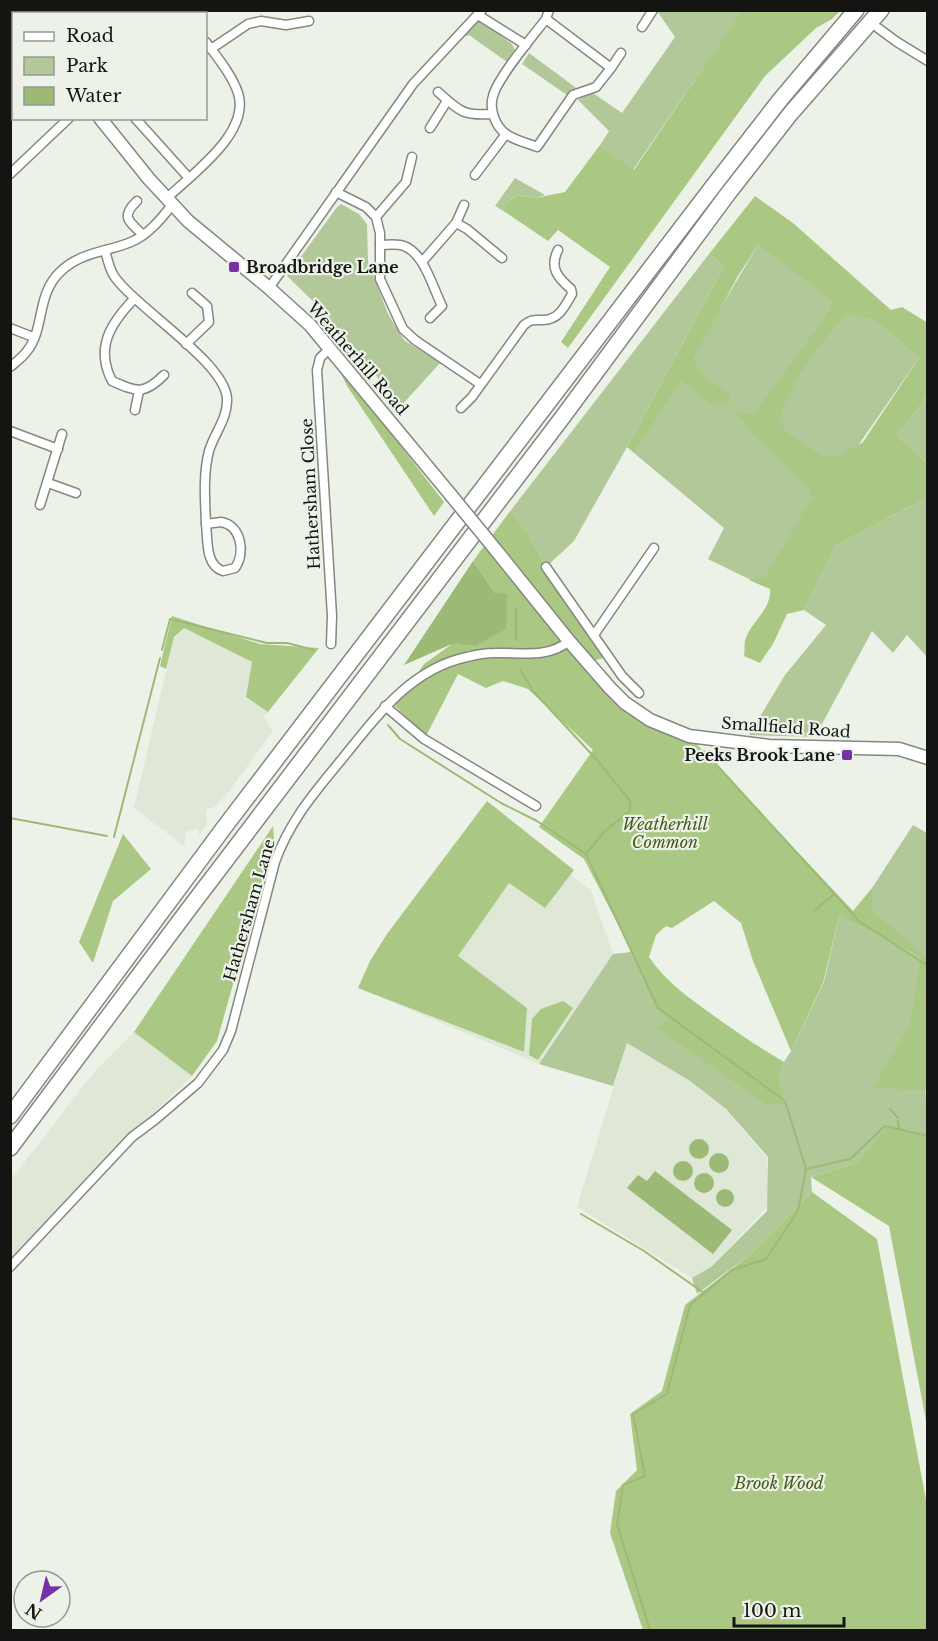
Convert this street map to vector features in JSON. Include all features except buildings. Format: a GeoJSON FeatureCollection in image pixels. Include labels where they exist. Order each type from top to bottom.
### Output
{"type":"FeatureCollection","features":[{"type":"Feature","properties":{"kind":"highway"},"geometry":{"type":"LineString","coordinates":[[10,1116],[226,825],[707,194],[780,100],[856,10]]}},
{"type":"Feature","properties":{"kind":"highway"},"geometry":{"type":"LineString","coordinates":[[10,1148],[728,195],[791,113],[881,10]]}},
{"type":"Feature","properties":{"kind":"street"},"geometry":{"type":"LineString","coordinates":[[642,27],[653,10]]}},
{"type":"Feature","properties":{"kind":"street"},"geometry":{"type":"LineString","coordinates":[[269,288],[413,84],[480,13],[526,45]]}},
{"type":"Feature","properties":{"kind":"street"},"geometry":{"type":"LineString","coordinates":[[611,68],[548,15],[493,95],[492,114],[506,134],[537,147],[573,94],[596,87],[611,68],[621,53]]}},
{"type":"Feature","properties":{"kind":"street"},"geometry":{"type":"LineString","coordinates":[[10,367],[28,350],[39,323],[45,295],[58,274],[67,265],[80,258],[134,241],[143,235],[188,177],[230,135],[238,120],[240,107],[238,94],[208,46],[248,24],[261,21],[286,25],[309,21]]}},
{"type":"Feature","properties":{"kind":"street"},"geometry":{"type":"LineString","coordinates":[[878,28],[927,60]]}},
{"type":"Feature","properties":{"kind":"street"},"geometry":{"type":"LineString","coordinates":[[438,92],[462,112],[474,115],[492,114]]}},
{"type":"Feature","properties":{"kind":"street"},"geometry":{"type":"LineString","coordinates":[[430,128],[447,101]]}},
{"type":"Feature","properties":{"kind":"street"},"geometry":{"type":"LineString","coordinates":[[10,174],[67,120]]}},
{"type":"Feature","properties":{"kind":"street","name":"Weatherhill Road"},"geometry":{"type":"LineString","coordinates":[[102,120],[169,202],[201,233],[310,324],[568,641]]}},
{"type":"Feature","properties":{"kind":"street"},"geometry":{"type":"LineString","coordinates":[[137,120],[188,177]]}},
{"type":"Feature","properties":{"kind":"street"},"geometry":{"type":"LineString","coordinates":[[475,175],[482,158],[506,134]]}},
{"type":"Feature","properties":{"kind":"street"},"geometry":{"type":"LineString","coordinates":[[376,217],[406,182],[412,157]]}},
{"type":"Feature","properties":{"kind":"street"},"geometry":{"type":"LineString","coordinates":[[336,192],[366,207],[376,217],[379,226],[380,279],[403,329],[415,340],[480,384]]}},
{"type":"Feature","properties":{"kind":"street"},"geometry":{"type":"LineString","coordinates":[[137,201],[127,210],[127,215],[143,235]]}},
{"type":"Feature","properties":{"kind":"street"},"geometry":{"type":"LineString","coordinates":[[422,262],[456,223],[464,205]]}},
{"type":"Feature","properties":{"kind":"street"},"geometry":{"type":"LineString","coordinates":[[456,223],[467,229],[502,258]]}},
{"type":"Feature","properties":{"kind":"street"},"geometry":{"type":"LineString","coordinates":[[380,245],[403,245],[416,253],[442,306],[430,318]]}},
{"type":"Feature","properties":{"kind":"street"},"geometry":{"type":"LineString","coordinates":[[105,250],[112,273],[134,299],[186,344],[219,377],[227,398],[221,425],[209,449],[204,484],[206,524],[210,560],[213,565],[223,571],[235,568],[240,557],[237,531],[227,523],[206,524]]}},
{"type":"Feature","properties":{"kind":"street"},"geometry":{"type":"LineString","coordinates":[[461,408],[472,397],[524,325],[530,320],[544,321],[554,318],[573,294],[561,282],[554,270],[558,250]]}},
{"type":"Feature","properties":{"kind":"street"},"geometry":{"type":"LineString","coordinates":[[186,344],[209,322],[207,306],[192,293]]}},
{"type":"Feature","properties":{"kind":"street"},"geometry":{"type":"LineString","coordinates":[[134,299],[120,314],[110,332],[104,348],[105,366],[112,381],[139,391],[151,388],[164,375]]}},
{"type":"Feature","properties":{"kind":"street"},"geometry":{"type":"LineString","coordinates":[[10,328],[33,337]]}},
{"type":"Feature","properties":{"kind":"street","name":"Hathersham Close"},"geometry":{"type":"LineString","coordinates":[[330,348],[320,358],[317,370],[332,616],[331,644]]}},
{"type":"Feature","properties":{"kind":"street"},"geometry":{"type":"LineString","coordinates":[[135,410],[139,391]]}},
{"type":"Feature","properties":{"kind":"street"},"geometry":{"type":"LineString","coordinates":[[10,431],[58,449]]}},
{"type":"Feature","properties":{"kind":"street"},"geometry":{"type":"LineString","coordinates":[[40,505],[62,434]]}},
{"type":"Feature","properties":{"kind":"street"},"geometry":{"type":"LineString","coordinates":[[48,483],[76,494]]}},
{"type":"Feature","properties":{"kind":"street"},"geometry":{"type":"LineString","coordinates":[[594,635],[654,548]]}},
{"type":"Feature","properties":{"kind":"street"},"geometry":{"type":"LineString","coordinates":[[546,567],[622,676],[639,693]]}},
{"type":"Feature","properties":{"kind":"street","name":"Smallfield Road"},"geometry":{"type":"LineString","coordinates":[[568,641],[625,703],[650,720],[689,736],[769,746],[899,749],[927,758]]}},
{"type":"Feature","properties":{"kind":"street","name":"Hathersham Lane"},"geometry":{"type":"LineString","coordinates":[[10,1267],[132,1137],[198,1083],[223,1050],[231,1031],[275,862],[283,841],[307,802],[385,706],[407,686],[436,667],[492,652],[525,654],[548,651],[568,641]]}},
{"type":"Feature","properties":{"kind":"street"},"geometry":{"type":"LineString","coordinates":[[610,688],[622,676]]}},
{"type":"Feature","properties":{"kind":"street"},"geometry":{"type":"LineString","coordinates":[[385,706],[424,739],[536,806]]}},
{"type":"Feature","properties":{"kind":"shaded area"},"geometry":{"type":"Polygon","coordinates":[[[183,628],[252,662],[246,697],[268,712],[264,717],[273,731],[227,794],[214,807],[206,810],[207,824],[199,835],[198,829],[186,832],[184,846],[134,808],[174,637],[183,628]]]}},
{"type":"Feature","properties":{"kind":"shaded area"},"geometry":{"type":"Polygon","coordinates":[[[484,805],[591,891],[613,954],[539,1064],[358,988],[484,805]]]}},
{"type":"Feature","properties":{"kind":"shaded area"},"geometry":{"type":"Polygon","coordinates":[[[134,1032],[192,1076],[87,1177],[11,1259],[10,1181],[95,1071],[134,1032]]]}},
{"type":"Feature","properties":{"kind":"shaded area"},"geometry":{"type":"Polygon","coordinates":[[[627,1043],[690,1081],[725,1109],[767,1158],[768,1206],[711,1267],[692,1278],[577,1207],[627,1043]]]}},
{"type":"Feature","properties":{"kind":"green space"},"geometry":{"type":"Polygon","coordinates":[[[742,10],[840,11],[832,19],[816,28],[765,76],[568,348],[561,342],[610,267],[558,230],[548,241],[505,212],[505,204],[517,195],[535,198],[565,192],[600,145],[634,170],[742,10]]]}},
{"type":"Feature","properties":{"kind":"green space"},"geometry":{"type":"Polygon","coordinates":[[[657,11],[742,11],[633,170],[600,145],[609,131],[578,100],[593,93],[622,113],[675,37],[657,11]]]}},
{"type":"Feature","properties":{"kind":"green space"},"geometry":{"type":"Polygon","coordinates":[[[478,19],[512,44],[515,50],[507,62],[469,35],[456,39],[478,19]]]}},
{"type":"Feature","properties":{"kind":"green space"},"geometry":{"type":"Polygon","coordinates":[[[529,53],[579,90],[567,95],[522,64],[529,53]]]}},
{"type":"Feature","properties":{"kind":"green space"},"geometry":{"type":"Polygon","coordinates":[[[515,178],[545,195],[535,198],[517,195],[505,204],[505,212],[495,206],[515,178]]]}},
{"type":"Feature","properties":{"kind":"green space"},"geometry":{"type":"Polygon","coordinates":[[[755,196],[793,223],[891,310],[902,307],[928,323],[927,392],[924,401],[897,435],[927,464],[927,498],[836,545],[804,610],[787,614],[773,644],[760,663],[744,656],[745,643],[747,634],[768,603],[770,589],[749,580],[765,577],[812,497],[807,486],[752,434],[736,412],[754,414],[825,317],[833,301],[758,245],[738,276],[693,359],[706,379],[730,393],[730,403],[712,404],[681,380],[634,453],[627,447],[724,266],[709,254],[755,196]],[[847,312],[803,369],[778,420],[788,433],[823,457],[838,456],[863,442],[919,358],[872,319],[847,312]]]}},
{"type":"Feature","properties":{"kind":"green space"},"geometry":{"type":"Polygon","coordinates":[[[341,204],[359,214],[367,224],[368,261],[388,314],[404,340],[440,363],[401,406],[323,311],[287,276],[341,204]]]}},
{"type":"Feature","properties":{"kind":"green space"},"geometry":{"type":"Polygon","coordinates":[[[758,245],[872,319],[919,358],[761,585],[708,559],[724,528],[634,453],[758,245]]]}},
{"type":"Feature","properties":{"kind":"green space"},"geometry":{"type":"Polygon","coordinates":[[[709,254],[724,266],[574,541],[546,567],[530,536],[511,510],[709,254]]]}},
{"type":"Feature","properties":{"kind":"green space"},"geometry":{"type":"Polygon","coordinates":[[[335,361],[444,502],[434,516],[347,386],[335,361]]]}},
{"type":"Feature","properties":{"kind":"green space"},"geometry":{"type":"Polygon","coordinates":[[[927,392],[927,464],[897,435],[924,401],[927,392]]]}},
{"type":"Feature","properties":{"kind":"green space"},"geometry":{"type":"Polygon","coordinates":[[[927,498],[927,657],[907,635],[893,653],[872,631],[815,737],[749,735],[785,675],[826,625],[804,610],[836,545],[927,498]]]}},
{"type":"Feature","properties":{"kind":"green space","name":"Weatherhill Common"},"geometry":{"type":"Polygon","coordinates":[[[511,510],[530,536],[546,567],[608,657],[588,662],[625,703],[689,736],[853,911],[872,888],[872,910],[927,958],[927,1090],[873,1088],[910,1023],[921,955],[916,955],[839,916],[823,983],[791,1051],[753,961],[741,923],[714,901],[672,928],[666,926],[656,935],[649,957],[669,981],[685,994],[737,1032],[784,1062],[779,1080],[785,1105],[766,1104],[656,1028],[668,1018],[656,1009],[634,955],[584,859],[539,827],[593,750],[528,689],[503,681],[486,688],[458,674],[426,736],[395,706],[424,664],[452,644],[475,646],[495,593],[473,561],[511,510]]]}},
{"type":"Feature","properties":{"kind":"green space"},"geometry":{"type":"Polygon","coordinates":[[[172,616],[260,644],[319,648],[268,712],[246,697],[252,662],[184,628],[174,637],[166,669],[160,666],[172,616]]]}},
{"type":"Feature","properties":{"kind":"green space"},"geometry":{"type":"Polygon","coordinates":[[[487,801],[574,870],[545,908],[509,883],[458,956],[527,1008],[524,1052],[358,988],[370,961],[387,934],[487,801]]]}},
{"type":"Feature","properties":{"kind":"green space"},"geometry":{"type":"Polygon","coordinates":[[[913,825],[927,833],[927,958],[922,955],[927,1140],[885,1131],[858,1162],[811,1177],[812,1192],[752,1253],[697,1294],[692,1278],[711,1267],[767,1211],[768,1157],[726,1109],[690,1081],[627,1043],[613,1086],[539,1064],[613,954],[631,952],[658,1008],[668,1018],[657,1028],[784,1105],[779,1080],[784,1062],[824,982],[839,916],[916,955],[921,955],[872,910],[872,888],[913,825]]]}},
{"type":"Feature","properties":{"kind":"green space"},"geometry":{"type":"Polygon","coordinates":[[[273,826],[274,839],[217,1041],[192,1076],[134,1032],[273,826]]]}},
{"type":"Feature","properties":{"kind":"green space"},"geometry":{"type":"Polygon","coordinates":[[[123,834],[151,869],[113,901],[93,963],[79,942],[123,834]]]}},
{"type":"Feature","properties":{"kind":"green space"},"geometry":{"type":"Polygon","coordinates":[[[563,1001],[573,1008],[538,1060],[529,1055],[532,1019],[541,1009],[563,1001]]]}},
{"type":"Feature","properties":{"kind":"green space"},"geometry":{"type":"Polygon","coordinates":[[[888,1126],[927,1136],[927,1426],[889,1226],[811,1177],[858,1162],[888,1126]]]}},
{"type":"Feature","properties":{"kind":"green space","name":"Brook Wood"},"geometry":{"type":"Polygon","coordinates":[[[812,1192],[877,1239],[927,1505],[927,1630],[643,1630],[610,1533],[616,1491],[637,1470],[630,1414],[662,1391],[685,1305],[752,1253],[812,1192]]]}},
{"type":"Feature","properties":{"kind":"water"},"geometry":{"type":"Polygon","coordinates":[[[473,561],[495,593],[507,594],[506,629],[475,646],[452,644],[404,665],[473,561]]]}},
{"type":"Feature","properties":{"kind":"water"},"geometry":{"type":"Polygon","coordinates":[[[695,1139],[703,1139],[709,1145],[709,1153],[703,1159],[695,1159],[689,1153],[689,1145],[695,1139]]]}},
{"type":"Feature","properties":{"kind":"water"},"geometry":{"type":"Polygon","coordinates":[[[715,1153],[723,1153],[729,1159],[729,1167],[723,1173],[715,1173],[709,1167],[709,1159],[715,1153]]]}},
{"type":"Feature","properties":{"kind":"water"},"geometry":{"type":"Polygon","coordinates":[[[679,1161],[687,1161],[693,1167],[693,1175],[687,1181],[679,1181],[673,1175],[673,1167],[679,1161]]]}},
{"type":"Feature","properties":{"kind":"water"},"geometry":{"type":"Polygon","coordinates":[[[655,1171],[732,1230],[713,1254],[627,1188],[638,1175],[647,1181],[655,1171]]]}},
{"type":"Feature","properties":{"kind":"water"},"geometry":{"type":"Polygon","coordinates":[[[704,1173],[711,1176],[714,1183],[711,1190],[704,1193],[697,1190],[694,1183],[697,1176],[704,1173]]]}},
{"type":"Feature","properties":{"kind":"water"},"geometry":{"type":"Polygon","coordinates":[[[725,1189],[731,1192],[734,1198],[731,1204],[725,1207],[719,1204],[716,1198],[719,1192],[725,1189]]]}},
{"type":"Feature","properties":{"kind":"waterway"},"geometry":{"type":"LineString","coordinates":[[516,608],[516,639]]}},
{"type":"Feature","properties":{"kind":"waterway"},"geometry":{"type":"LineString","coordinates":[[162,650],[170,619],[267,643],[287,643],[314,650]]}},
{"type":"Feature","properties":{"kind":"waterway"},"geometry":{"type":"LineString","coordinates":[[114,837],[160,658]]}},
{"type":"Feature","properties":{"kind":"waterway"},"geometry":{"type":"LineString","coordinates":[[520,669],[533,691],[597,760],[630,801],[630,811],[604,832],[586,854]]}},
{"type":"Feature","properties":{"kind":"waterway"},"geometry":{"type":"LineString","coordinates":[[388,725],[400,739],[501,803],[537,821],[586,854],[658,1008],[785,1101],[806,1169],[798,1211],[766,1259],[732,1270],[690,1305],[667,1394],[633,1414],[645,1476],[623,1485],[617,1524],[650,1630]]}},
{"type":"Feature","properties":{"kind":"waterway"},"geometry":{"type":"LineString","coordinates":[[704,751],[859,921],[928,966]]}},
{"type":"Feature","properties":{"kind":"waterway"},"geometry":{"type":"LineString","coordinates":[[10,818],[107,836]]}},
{"type":"Feature","properties":{"kind":"waterway"},"geometry":{"type":"LineString","coordinates":[[815,910],[833,895]]}},
{"type":"Feature","properties":{"kind":"waterway"},"geometry":{"type":"LineString","coordinates":[[890,1109],[898,1118]]}},
{"type":"Feature","properties":{"kind":"waterway"},"geometry":{"type":"LineString","coordinates":[[898,1121],[899,1129]]}},
{"type":"Feature","properties":{"kind":"waterway"},"geometry":{"type":"LineString","coordinates":[[806,1169],[850,1159],[885,1126],[928,1136]]}},
{"type":"Feature","properties":{"kind":"waterway"},"geometry":{"type":"LineString","coordinates":[[581,1214],[644,1251],[704,1293]]}},
{"type":"Feature","properties":{"kind":"place","name":"Broadbridge Lane"},"geometry":{"type":"Point","coordinates":[234,267]}},
{"type":"Feature","properties":{"kind":"place","name":"Peeks Brook Lane"},"geometry":{"type":"Point","coordinates":[847,755]}}]}
